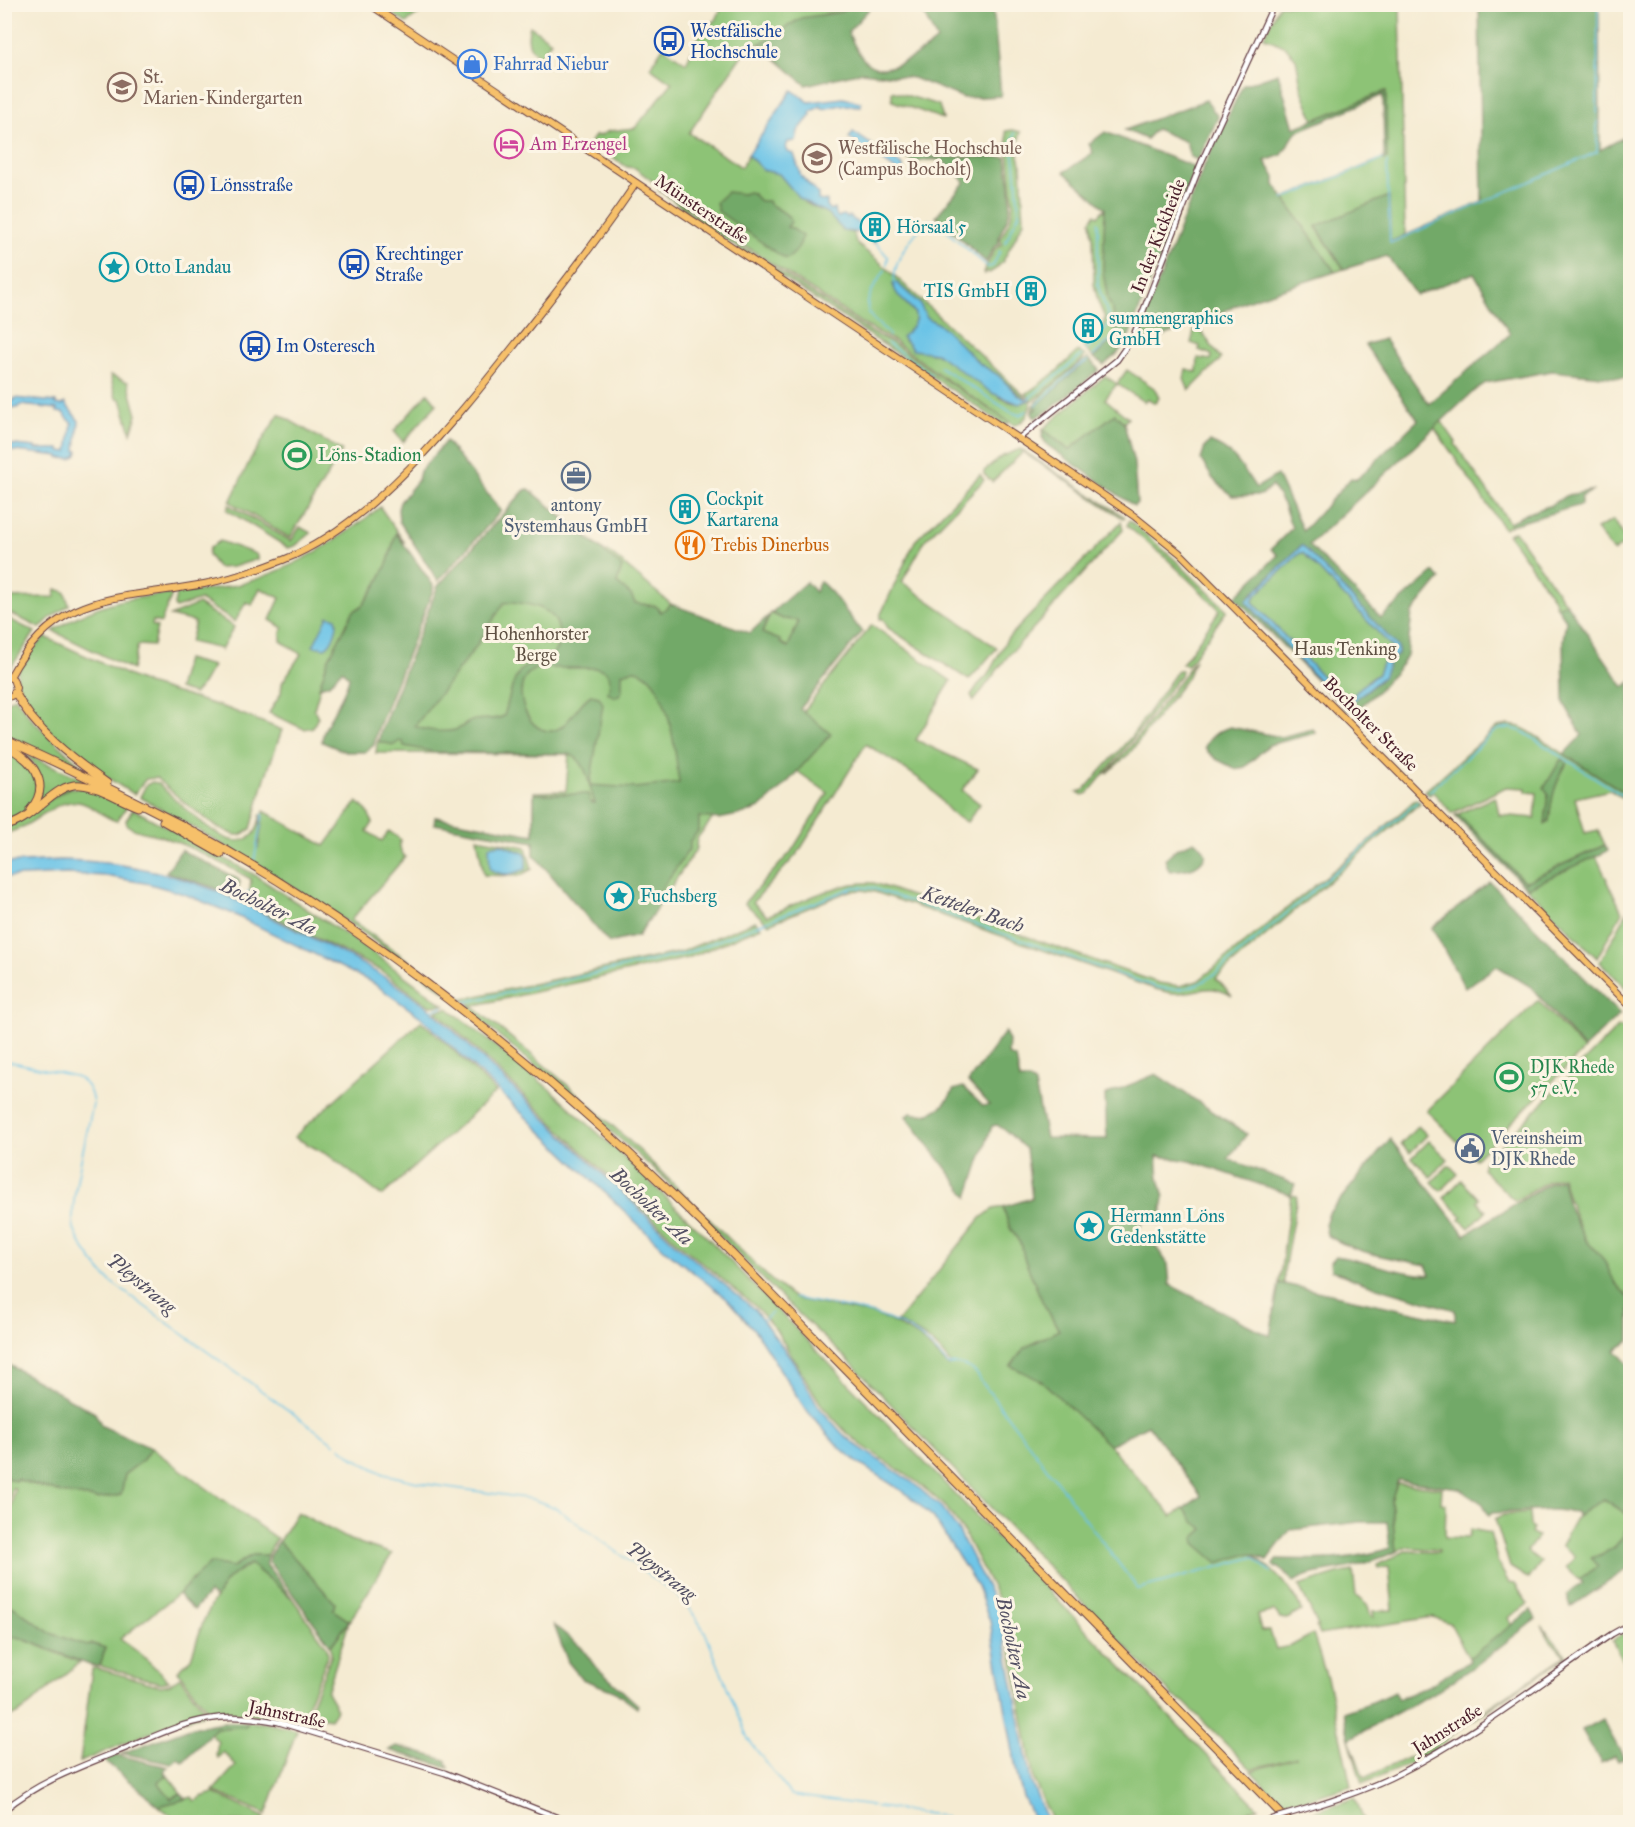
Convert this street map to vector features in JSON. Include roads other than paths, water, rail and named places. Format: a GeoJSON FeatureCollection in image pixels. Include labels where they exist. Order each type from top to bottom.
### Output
{"type":"FeatureCollection","features":[{"type":"Feature","properties":{"kind":"highway"},"geometry":{"type":"LineString","coordinates":[[15,692],[31,716],[68,753],[129,798]]}},
{"type":"Feature","properties":{"kind":"highway"},"geometry":{"type":"LineString","coordinates":[[4,743],[87,776],[129,798],[230,854],[353,931],[499,1039],[572,1100],[636,1158],[701,1222],[1289,1822]]}},
{"type":"Feature","properties":{"kind":"highway"},"geometry":{"type":"LineString","coordinates":[[4,743],[86,779],[261,876],[351,934],[496,1041],[570,1104],[699,1225],[1284,1822]]}},
{"type":"Feature","properties":{"kind":"highway"},"geometry":{"type":"LineString","coordinates":[[4,743],[32,764],[39,782],[36,802],[31,810],[15,821],[4,824]]}},
{"type":"Feature","properties":{"kind":"highway"},"geometry":{"type":"LineString","coordinates":[[4,824],[21,821],[57,792],[78,784],[101,790],[141,808]]}},
{"type":"Feature","properties":{"kind":"main road","name":"Münsterstraße"},"geometry":{"type":"LineString","coordinates":[[369,4],[1018,439]]}},
{"type":"Feature","properties":{"kind":"main road"},"geometry":{"type":"LineString","coordinates":[[4,699],[15,692],[15,682],[7,676],[34,640],[55,622],[79,608],[112,597],[204,584],[245,574],[285,559],[324,538],[368,508],[444,429],[501,362],[572,272],[636,183]]}},
{"type":"Feature","properties":{"kind":"main road","name":"Bocholter Straße"},"geometry":{"type":"LineString","coordinates":[[1018,439],[1134,516],[1181,555],[1630,1006]]}},
{"type":"Feature","properties":{"kind":"street","name":"In der Kickheide"},"geometry":{"type":"LineString","coordinates":[[1018,439],[1117,360],[1133,337],[1201,163],[1274,4]]}},
{"type":"Feature","properties":{"kind":"street","name":"Jahnstraße"},"geometry":{"type":"LineString","coordinates":[[1261,1822],[1359,1791],[1417,1764],[1454,1742],[1630,1624]]}},
{"type":"Feature","properties":{"kind":"street","name":"Jahnstraße"},"geometry":{"type":"LineString","coordinates":[[4,1810],[24,1795],[61,1776],[155,1736],[191,1723],[234,1717],[278,1722],[445,1773],[569,1822]]}},
{"type":"Feature","properties":{"kind":"water"},"geometry":{"type":"Polygon","coordinates":[[[792,90],[809,102],[843,98],[861,102],[861,106],[841,105],[823,109],[821,106],[810,112],[811,115],[798,131],[796,141],[788,142],[786,147],[788,152],[794,154],[801,176],[818,194],[818,200],[827,201],[827,207],[830,210],[834,208],[838,217],[843,215],[847,218],[849,216],[877,237],[874,243],[864,233],[844,231],[827,213],[800,199],[779,174],[763,170],[748,155],[792,90]]]}},
{"type":"Feature","properties":{"kind":"water"},"geometry":{"type":"Polygon","coordinates":[[[853,132],[903,166],[903,175],[849,138],[853,132]]]}},
{"type":"Feature","properties":{"kind":"water"},"geometry":{"type":"Polygon","coordinates":[[[897,283],[920,304],[926,317],[943,327],[980,364],[998,375],[1018,395],[1029,400],[1019,404],[992,393],[936,353],[913,350],[902,337],[915,320],[915,314],[896,292],[893,284],[897,283]]]}},
{"type":"Feature","properties":{"kind":"water"},"geometry":{"type":"Polygon","coordinates":[[[5,398],[14,401],[15,398],[56,402],[62,405],[65,403],[79,421],[77,455],[71,459],[7,450],[5,452],[5,444],[35,447],[35,449],[60,449],[60,451],[68,452],[72,423],[63,413],[57,412],[57,409],[21,405],[17,408],[5,407],[5,398]]]}},
{"type":"Feature","properties":{"kind":"water"},"geometry":{"type":"Polygon","coordinates":[[[1303,546],[1398,647],[1398,654],[1389,663],[1383,677],[1345,707],[1246,601],[1303,546]],[[1300,553],[1252,601],[1341,697],[1348,701],[1363,685],[1378,674],[1393,648],[1303,553],[1300,553]]]}},
{"type":"Feature","properties":{"kind":"water"},"geometry":{"type":"Polygon","coordinates":[[[328,616],[336,618],[337,621],[333,639],[325,648],[313,646],[328,616]]]}},
{"type":"Feature","properties":{"kind":"water"},"geometry":{"type":"Polygon","coordinates":[[[501,844],[526,854],[526,869],[508,874],[490,869],[489,846],[501,844]]]}},
{"type":"Feature","properties":{"kind":"water"},"geometry":{"type":"Polygon","coordinates":[[[61,860],[99,862],[137,868],[173,876],[209,888],[332,948],[418,999],[678,1246],[754,1309],[791,1358],[819,1407],[842,1433],[856,1445],[912,1482],[941,1507],[958,1530],[1000,1613],[1031,1782],[1048,1822],[1035,1822],[1023,1797],[990,1621],[977,1586],[934,1518],[907,1494],[858,1463],[838,1446],[804,1407],[756,1332],[727,1299],[664,1249],[422,1018],[373,983],[233,914],[184,894],[150,884],[106,876],[67,874],[5,877],[5,863],[61,860]]]}},
{"type":"Feature","properties":{"kind":"waterway"},"geometry":{"type":"LineString","coordinates":[[1387,162],[1390,243],[1597,152],[1598,4]]}},
{"type":"Feature","properties":{"kind":"waterway"},"geometry":{"type":"LineString","coordinates":[[1005,243],[1019,214],[1012,143],[1015,133]]}},
{"type":"Feature","properties":{"kind":"waterway"},"geometry":{"type":"LineString","coordinates":[[1283,199],[1383,159]]}},
{"type":"Feature","properties":{"kind":"waterway"},"geometry":{"type":"LineString","coordinates":[[895,284],[896,267],[904,249],[929,220],[936,222],[988,267],[993,266],[1000,251]]}},
{"type":"Feature","properties":{"kind":"waterway"},"geometry":{"type":"LineString","coordinates":[[1086,350],[1109,325],[1098,286],[1098,222]]}},
{"type":"Feature","properties":{"kind":"waterway"},"geometry":{"type":"LineString","coordinates":[[875,242],[888,257],[887,264]]}},
{"type":"Feature","properties":{"kind":"waterway"},"geometry":{"type":"LineString","coordinates":[[885,270],[869,298],[868,310],[872,318],[888,332],[889,336]]}},
{"type":"Feature","properties":{"kind":"waterway"},"geometry":{"type":"LineString","coordinates":[[1093,356],[1118,333],[1123,335]]}},
{"type":"Feature","properties":{"kind":"waterway"},"geometry":{"type":"LineString","coordinates":[[887,343],[931,374]]}},
{"type":"Feature","properties":{"kind":"waterway"},"geometry":{"type":"LineString","coordinates":[[1028,399],[1082,355]]}},
{"type":"Feature","properties":{"kind":"waterway"},"geometry":{"type":"LineString","coordinates":[[1036,405],[1077,367],[1089,360]]}},
{"type":"Feature","properties":{"kind":"waterway"},"geometry":{"type":"LineString","coordinates":[[940,367],[1011,412],[1019,415],[1027,411]]}},
{"type":"Feature","properties":{"kind":"waterway","name":"Ketteler Bach"},"geometry":{"type":"LineString","coordinates":[[1429,792],[1494,732],[1502,728],[1509,728],[1525,733],[1630,800]]}},
{"type":"Feature","properties":{"kind":"waterway","name":"Ketteler Bach"},"geometry":{"type":"LineString","coordinates":[[466,1002],[684,954],[854,887],[872,888],[1156,987],[1187,988],[1215,974],[1417,802]]}},
{"type":"Feature","properties":{"kind":"waterway"},"geometry":{"type":"LineString","coordinates":[[254,861],[263,814]]}},
{"type":"Feature","properties":{"kind":"waterway","name":"Bocholter Aa"},"geometry":{"type":"LineString","coordinates":[[246,901],[248,891]]}},
{"type":"Feature","properties":{"kind":"waterway"},"geometry":{"type":"LineString","coordinates":[[430,1010],[443,1007]]}},
{"type":"Feature","properties":{"kind":"waterway","name":"Pleystrang"},"geometry":{"type":"LineString","coordinates":[[4,1060],[74,1076],[82,1081],[90,1091],[93,1104],[76,1186],[73,1218],[74,1228],[80,1242],[101,1271],[111,1282],[335,1444]]}},
{"type":"Feature","properties":{"kind":"waterway"},"geometry":{"type":"LineString","coordinates":[[794,1298],[874,1314],[904,1326],[922,1338],[948,1365],[963,1365],[972,1369],[1138,1589],[1254,1557],[1271,1573]]}},
{"type":"Feature","properties":{"kind":"waterway"},"geometry":{"type":"LineString","coordinates":[[763,1320],[772,1313]]}},
{"type":"Feature","properties":{"kind":"waterway","name":"Pleystrang"},"geometry":{"type":"LineString","coordinates":[[340,1447],[352,1457],[384,1474],[426,1484],[532,1499],[556,1508],[677,1595],[688,1606],[705,1632],[748,1739],[791,1795],[944,1816],[950,1822]]}},
{"type":"Feature","properties":{"kind":"place","name":"Westfälische Hochschule"},"geometry":{"type":"Point","coordinates":[669,41]}},
{"type":"Feature","properties":{"kind":"place","name":"Fahrrad Niebur"},"geometry":{"type":"Point","coordinates":[472,64]}},
{"type":"Feature","properties":{"kind":"place","name":"St. Marien-Kindergarten"},"geometry":{"type":"Point","coordinates":[122,87]}},
{"type":"Feature","properties":{"kind":"place","name":"Am Erzengel"},"geometry":{"type":"Point","coordinates":[509,144]}},
{"type":"Feature","properties":{"kind":"place","name":"Westfälische Hochschule (Campus Bocholt)"},"geometry":{"type":"Point","coordinates":[817,158]}},
{"type":"Feature","properties":{"kind":"place","name":"Lönsstraße"},"geometry":{"type":"Point","coordinates":[189,185]}},
{"type":"Feature","properties":{"kind":"place","name":"Hörsaal 5"},"geometry":{"type":"Point","coordinates":[875,227]}},
{"type":"Feature","properties":{"kind":"place","name":"Krechtinger Straße"},"geometry":{"type":"Point","coordinates":[354,264]}},
{"type":"Feature","properties":{"kind":"place","name":"Otto Landau"},"geometry":{"type":"Point","coordinates":[114,267]}},
{"type":"Feature","properties":{"kind":"place","name":"TIS GmbH"},"geometry":{"type":"Point","coordinates":[1031,291]}},
{"type":"Feature","properties":{"kind":"place","name":"summengraphics GmbH"},"geometry":{"type":"Point","coordinates":[1088,328]}},
{"type":"Feature","properties":{"kind":"place","name":"Im Osteresch"},"geometry":{"type":"Point","coordinates":[255,346]}},
{"type":"Feature","properties":{"kind":"place","name":"Löns-Stadion"},"geometry":{"type":"Point","coordinates":[297,455]}},
{"type":"Feature","properties":{"kind":"place","name":"antony Systemhaus GmbH"},"geometry":{"type":"Point","coordinates":[576,476]}},
{"type":"Feature","properties":{"kind":"place","name":"Cockpit Kartarena"},"geometry":{"type":"Point","coordinates":[685,509]}},
{"type":"Feature","properties":{"kind":"place","name":"Trebis Dinerbus"},"geometry":{"type":"Point","coordinates":[690,545]}},
{"type":"Feature","properties":{"kind":"place","name":"Fuchsberg"},"geometry":{"type":"Point","coordinates":[619,896]}},
{"type":"Feature","properties":{"kind":"place","name":"DJK Rhede 57 e.V."},"geometry":{"type":"Point","coordinates":[1509,1077]}},
{"type":"Feature","properties":{"kind":"place","name":"Vereinsheim DJK Rhede"},"geometry":{"type":"Point","coordinates":[1470,1148]}},
{"type":"Feature","properties":{"kind":"place","name":"Hermann Löns Gedenkstätte"},"geometry":{"type":"Point","coordinates":[1089,1226]}},
{"type":"Feature","properties":{"kind":"park label","name":"Hohenhorster Berge"},"geometry":{"type":"Point","coordinates":[536,644]}},
{"type":"Feature","properties":{"kind":"park label","name":"Haus Tenking"},"geometry":{"type":"Point","coordinates":[1345,649]}}]}
